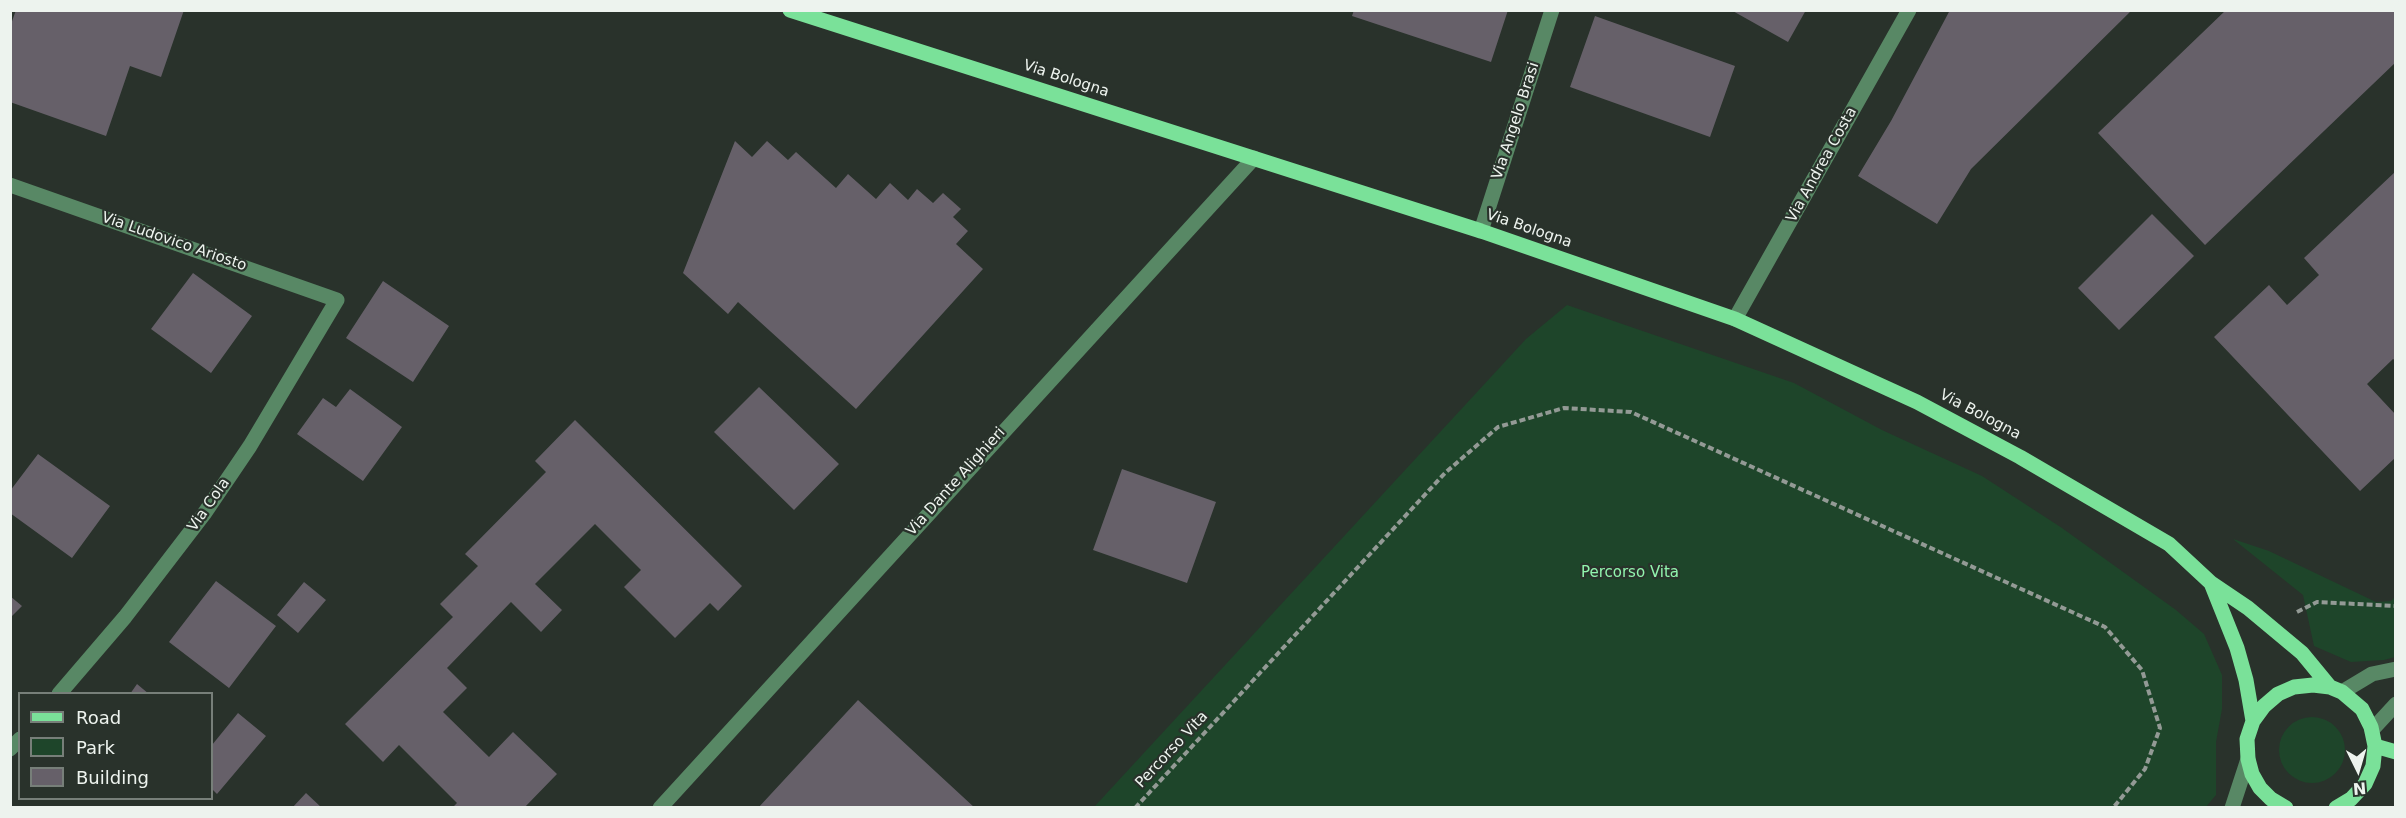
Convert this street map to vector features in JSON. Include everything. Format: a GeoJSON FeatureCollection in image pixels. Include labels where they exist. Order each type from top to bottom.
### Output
{"type":"FeatureCollection","features":[{"type":"Feature","properties":{"kind":"main road","name":"Via Bologna"},"geometry":{"type":"LineString","coordinates":[[790,10],[1480,231],[1735,320],[1917,402],[2020,457],[2169,544],[2211,583],[2248,608],[2302,653],[2336,690],[2362,709],[2372,730]]}},
{"type":"Feature","properties":{"kind":"main road","name":"Via Bologna"},"geometry":{"type":"LineString","coordinates":[[2211,583],[2237,648],[2246,680],[2253,721]]}},
{"type":"Feature","properties":{"kind":"main road"},"geometry":{"type":"LineString","coordinates":[[2286,807],[2271,799],[2260,788],[2252,774],[2248,759],[2247,739],[2253,721],[2277,694],[2294,687],[2313,685],[2336,690]]}},
{"type":"Feature","properties":{"kind":"main road"},"geometry":{"type":"LineString","coordinates":[[2336,807],[2351,799],[2365,784],[2373,766],[2375,746],[2372,730]]}},
{"type":"Feature","properties":{"kind":"main road"},"geometry":{"type":"LineString","coordinates":[[2375,746],[2396,752]]}},
{"type":"Feature","properties":{"kind":"street","name":"Via Angelo Brasi"},"geometry":{"type":"LineString","coordinates":[[1480,231],[1552,10]]}},
{"type":"Feature","properties":{"kind":"street","name":"Via Andrea Costa"},"geometry":{"type":"LineString","coordinates":[[1735,320],[1908,10]]}},
{"type":"Feature","properties":{"kind":"street","name":"Via Dante Alighieri"},"geometry":{"type":"LineString","coordinates":[[660,807],[1254,158]]}},
{"type":"Feature","properties":{"kind":"street","name":"Via Ludovico Ariosto"},"geometry":{"type":"LineString","coordinates":[[10,185],[337,300]]}},
{"type":"Feature","properties":{"kind":"street","name":"Via Cola"},"geometry":{"type":"LineString","coordinates":[[60,692],[125,617],[204,514],[250,446],[337,300]]}},
{"type":"Feature","properties":{"kind":"street"},"geometry":{"type":"LineString","coordinates":[[2336,690],[2372,674],[2396,669]]}},
{"type":"Feature","properties":{"kind":"street"},"geometry":{"type":"LineString","coordinates":[[2372,730],[2396,704]]}},
{"type":"Feature","properties":{"kind":"street"},"geometry":{"type":"LineString","coordinates":[[2232,807],[2248,759]]}},
{"type":"Feature","properties":{"kind":"path","name":"Percorso Vita"},"geometry":{"type":"LineString","coordinates":[[1135,807],[1445,473],[1498,427],[1564,408],[1631,412],[2105,627],[2142,670],[2160,728],[2145,769],[2113,807]]}},
{"type":"Feature","properties":{"kind":"green space","name":"Percorso Vita"},"geometry":{"type":"Polygon","coordinates":[[[1567,305],[1794,383],[1882,430],[1982,476],[2062,528],[2176,610],[2204,634],[2222,675],[2222,709],[2216,742],[2216,795],[2205,808],[1094,807],[1526,339],[1567,305]]]}},
{"type":"Feature","properties":{"kind":"green space"},"geometry":{"type":"Polygon","coordinates":[[[2233,539],[2269,551],[2376,602],[2391,601],[2395,597],[2395,657],[2351,662],[2314,646],[2303,595],[2233,539]]]}},
{"type":"Feature","properties":{"kind":"green space"},"geometry":{"type":"Polygon","coordinates":[[[2306,717],[2318,717],[2330,722],[2340,732],[2345,750],[2343,763],[2330,778],[2318,783],[2306,783],[2294,778],[2284,768],[2279,756],[2279,744],[2284,732],[2294,722],[2306,717]]]}},
{"type":"Feature","properties":{"kind":"building"},"geometry":{"type":"Polygon","coordinates":[[[16,10],[184,10],[161,77],[130,66],[106,136],[10,102],[10,27],[16,10]]]}},
{"type":"Feature","properties":{"kind":"building"},"geometry":{"type":"Polygon","coordinates":[[[1354,10],[1508,10],[1491,62],[1352,16],[1354,10]]]}},
{"type":"Feature","properties":{"kind":"building"},"geometry":{"type":"Polygon","coordinates":[[[1731,10],[1806,10],[1788,42],[1731,10]]]}},
{"type":"Feature","properties":{"kind":"building"},"geometry":{"type":"Polygon","coordinates":[[[1950,10],[2132,10],[1971,169],[1937,224],[1858,176],[1891,121],[1950,10]]]}},
{"type":"Feature","properties":{"kind":"building"},"geometry":{"type":"Polygon","coordinates":[[[2226,10],[2396,10],[2396,62],[2205,245],[2098,133],[2226,10]]]}},
{"type":"Feature","properties":{"kind":"building"},"geometry":{"type":"Polygon","coordinates":[[[1595,16],[1735,66],[1710,137],[1570,87],[1595,16]]]}},
{"type":"Feature","properties":{"kind":"building"},"geometry":{"type":"Polygon","coordinates":[[[735,141],[752,157],[767,141],[788,160],[796,152],[836,188],[848,174],[876,199],[890,183],[908,200],[917,189],[933,203],[943,193],[961,209],[953,217],[968,231],[956,244],[983,269],[856,409],[738,302],[728,314],[683,273],[735,141]]]}},
{"type":"Feature","properties":{"kind":"building"},"geometry":{"type":"Polygon","coordinates":[[[2396,171],[2396,361],[2393,359],[2367,384],[2396,415],[2396,457],[2360,491],[2214,337],[2269,285],[2287,305],[2319,275],[2304,258],[2396,171]]]}},
{"type":"Feature","properties":{"kind":"building"},"geometry":{"type":"Polygon","coordinates":[[[2152,214],[2194,256],[2119,330],[2078,288],[2152,214]]]}},
{"type":"Feature","properties":{"kind":"building"},"geometry":{"type":"Polygon","coordinates":[[[193,273],[252,316],[211,373],[151,329],[193,273]]]}},
{"type":"Feature","properties":{"kind":"building"},"geometry":{"type":"Polygon","coordinates":[[[383,281],[449,326],[413,382],[346,338],[383,281]]]}},
{"type":"Feature","properties":{"kind":"building"},"geometry":{"type":"Polygon","coordinates":[[[759,387],[839,464],[794,510],[714,432],[759,387]]]}},
{"type":"Feature","properties":{"kind":"building"},"geometry":{"type":"Polygon","coordinates":[[[350,389],[402,427],[363,481],[297,434],[323,398],[336,407],[350,389]]]}},
{"type":"Feature","properties":{"kind":"building"},"geometry":{"type":"Polygon","coordinates":[[[575,420],[742,586],[718,611],[710,603],[675,638],[624,587],[641,570],[595,524],[535,584],[562,610],[541,632],[511,602],[447,668],[467,688],[443,712],[489,757],[513,732],[557,774],[524,808],[452,808],[457,803],[399,745],[383,762],[345,724],[453,617],[440,604],[478,566],[465,554],[546,472],[535,461],[575,420]]]}},
{"type":"Feature","properties":{"kind":"building"},"geometry":{"type":"Polygon","coordinates":[[[38,454],[110,506],[72,558],[10,513],[10,491],[38,454]]]}},
{"type":"Feature","properties":{"kind":"building"},"geometry":{"type":"Polygon","coordinates":[[[1122,469],[1216,502],[1187,583],[1093,550],[1122,469]]]}},
{"type":"Feature","properties":{"kind":"building"},"geometry":{"type":"Polygon","coordinates":[[[216,581],[276,626],[229,688],[169,642],[216,581]]]}},
{"type":"Feature","properties":{"kind":"building"},"geometry":{"type":"Polygon","coordinates":[[[304,582],[326,600],[298,633],[277,615],[304,582]]]}},
{"type":"Feature","properties":{"kind":"building"},"geometry":{"type":"Polygon","coordinates":[[[10,596],[22,606],[10,618],[10,596]]]}},
{"type":"Feature","properties":{"kind":"building"},"geometry":{"type":"Polygon","coordinates":[[[137,684],[147,692],[131,692],[137,684]]]}},
{"type":"Feature","properties":{"kind":"building"},"geometry":{"type":"Polygon","coordinates":[[[858,700],[975,808],[758,808],[858,700]]]}},
{"type":"Feature","properties":{"kind":"building"},"geometry":{"type":"Polygon","coordinates":[[[238,713],[266,736],[217,794],[213,790],[213,744],[238,713]]]}},
{"type":"Feature","properties":{"kind":"building"},"geometry":{"type":"Polygon","coordinates":[[[306,793],[322,808],[292,808],[306,793]]]}}]}
